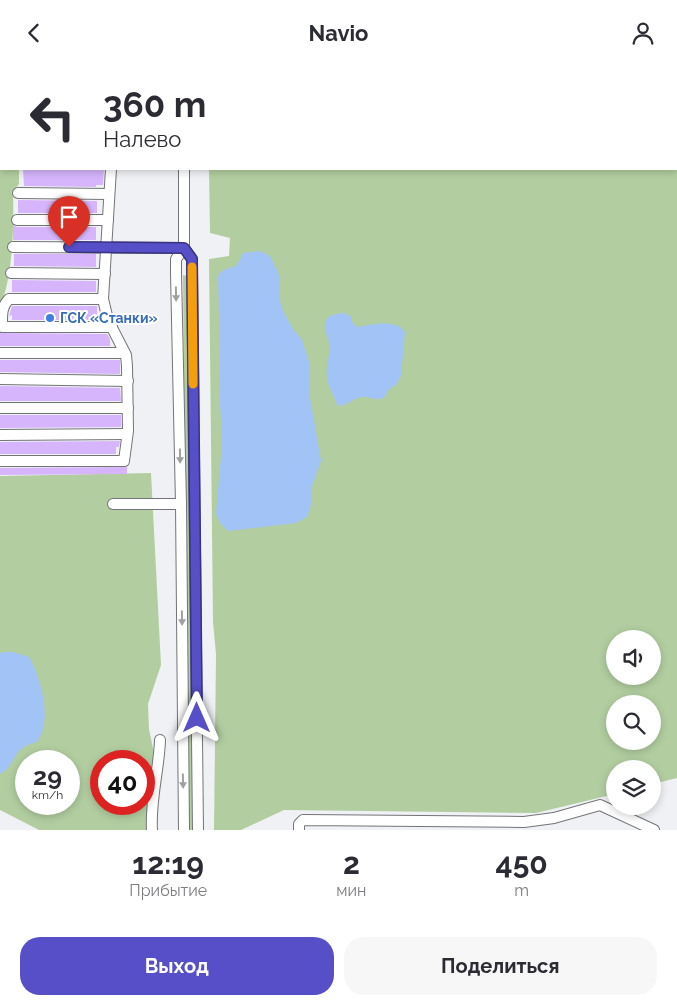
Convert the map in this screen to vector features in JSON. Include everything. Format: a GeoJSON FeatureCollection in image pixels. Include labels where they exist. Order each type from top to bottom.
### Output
{"type":"FeatureCollection","features":[{"type":"Feature","properties":{"kind":"street"},"geometry":{"type":"LineString","coordinates":[[0,461],[124,461],[128,408],[127,366],[124,353],[112,327],[103,299],[111,170]]}},
{"type":"Feature","properties":{"kind":"street"},"geometry":{"type":"LineString","coordinates":[[184,170],[184,248],[192,259],[198,830]]}},
{"type":"Feature","properties":{"kind":"street"},"geometry":{"type":"LineString","coordinates":[[18,193],[109,193]]}},
{"type":"Feature","properties":{"kind":"street"},"geometry":{"type":"LineString","coordinates":[[17,220],[108,220]]}},
{"type":"Feature","properties":{"kind":"street"},"geometry":{"type":"LineString","coordinates":[[13,247],[184,248]]}},
{"type":"Feature","properties":{"kind":"street"},"geometry":{"type":"LineString","coordinates":[[184,248],[176,259],[181,504],[184,830]]}},
{"type":"Feature","properties":{"kind":"street"},"geometry":{"type":"LineString","coordinates":[[11,273],[105,274]]}},
{"type":"Feature","properties":{"kind":"street"},"geometry":{"type":"LineString","coordinates":[[103,299],[9,299],[4,304],[2,327],[112,327]]}},
{"type":"Feature","properties":{"kind":"street"},"geometry":{"type":"LineString","coordinates":[[0,353],[124,353]]}},
{"type":"Feature","properties":{"kind":"street"},"geometry":{"type":"LineString","coordinates":[[0,379],[128,381]]}},
{"type":"Feature","properties":{"kind":"street"},"geometry":{"type":"LineString","coordinates":[[0,408],[128,408]]}},
{"type":"Feature","properties":{"kind":"street"},"geometry":{"type":"LineString","coordinates":[[0,435],[127,435]]}},
{"type":"Feature","properties":{"kind":"street"},"geometry":{"type":"LineString","coordinates":[[113,503],[181,504]]}},
{"type":"Feature","properties":{"kind":"street"},"geometry":{"type":"LineString","coordinates":[[152,830],[160,739]]}},
{"type":"Feature","properties":{"kind":"street"},"geometry":{"type":"LineString","coordinates":[[298,830],[299,824],[303,821],[524,822],[568,815],[600,805],[654,830]]}},
{"type":"Feature","properties":{"kind":"green space"},"geometry":{"type":"Polygon","coordinates":[[[0,170],[19,170],[19,184],[13,192],[13,235],[8,281],[0,307],[0,170]]]}},
{"type":"Feature","properties":{"kind":"green space"},"geometry":{"type":"Polygon","coordinates":[[[209,170],[677,170],[677,778],[661,782],[661,760],[606,760],[606,796],[536,813],[284,810],[241,830],[214,830],[216,654],[213,622],[209,259],[229,256],[230,238],[210,233],[209,170]]]}},
{"type":"Feature","properties":{"kind":"green space"},"geometry":{"type":"Polygon","coordinates":[[[183,275],[187,276],[193,830],[188,830],[183,275]]]}},
{"type":"Feature","properties":{"kind":"green space"},"geometry":{"type":"Polygon","coordinates":[[[151,473],[161,665],[148,704],[149,729],[153,750],[90,750],[90,815],[149,815],[147,830],[39,830],[0,810],[0,476],[151,473]]]}},
{"type":"Feature","properties":{"kind":"water"},"geometry":{"type":"Polygon","coordinates":[[[260,251],[270,256],[280,277],[279,297],[282,309],[293,329],[302,340],[309,362],[309,392],[321,461],[312,486],[312,502],[307,517],[296,523],[228,531],[220,523],[216,514],[222,443],[219,382],[218,278],[221,272],[237,265],[243,253],[260,251]]]}},
{"type":"Feature","properties":{"kind":"water"},"geometry":{"type":"Polygon","coordinates":[[[344,313],[352,317],[352,322],[357,327],[389,324],[396,325],[405,332],[401,375],[396,385],[389,389],[384,398],[360,397],[339,406],[337,404],[327,378],[329,347],[325,323],[329,317],[344,313]]]}},
{"type":"Feature","properties":{"kind":"water"},"geometry":{"type":"Polygon","coordinates":[[[13,652],[29,657],[38,676],[45,711],[42,733],[37,742],[20,750],[15,750],[15,757],[10,765],[0,774],[0,653],[13,652]]]}},
{"type":"Feature","properties":{"kind":"building"},"geometry":{"type":"Polygon","coordinates":[[[23,170],[104,170],[103,185],[96,185],[96,187],[24,186],[23,170]]]}},
{"type":"Feature","properties":{"kind":"building"},"geometry":{"type":"Polygon","coordinates":[[[18,200],[97,201],[97,213],[18,213],[18,200]]]}},
{"type":"Feature","properties":{"kind":"building"},"geometry":{"type":"Polygon","coordinates":[[[13,225],[17,227],[96,227],[96,240],[13,240],[13,225]]]}},
{"type":"Feature","properties":{"kind":"building"},"geometry":{"type":"Polygon","coordinates":[[[14,254],[96,254],[96,267],[14,266],[14,254]]]}},
{"type":"Feature","properties":{"kind":"building"},"geometry":{"type":"Polygon","coordinates":[[[12,280],[96,281],[96,292],[12,292],[12,280]]]}},
{"type":"Feature","properties":{"kind":"building"},"geometry":{"type":"Polygon","coordinates":[[[12,306],[97,306],[97,320],[12,320],[12,315],[9,316],[12,306]]]}},
{"type":"Feature","properties":{"kind":"building"},"geometry":{"type":"Polygon","coordinates":[[[0,333],[107,334],[110,339],[110,346],[0,346],[0,333]]]}},
{"type":"Feature","properties":{"kind":"building"},"geometry":{"type":"Polygon","coordinates":[[[0,360],[120,360],[120,374],[0,372],[0,360]]]}},
{"type":"Feature","properties":{"kind":"building"},"geometry":{"type":"Polygon","coordinates":[[[0,386],[120,388],[121,401],[0,401],[0,386]]]}},
{"type":"Feature","properties":{"kind":"building"},"geometry":{"type":"Polygon","coordinates":[[[0,415],[121,415],[121,427],[0,428],[0,415]]]}},
{"type":"Feature","properties":{"kind":"building"},"geometry":{"type":"Polygon","coordinates":[[[120,441],[119,447],[116,447],[116,454],[0,454],[0,442],[120,441]]]}},
{"type":"Feature","properties":{"kind":"building"},"geometry":{"type":"Polygon","coordinates":[[[127,467],[127,474],[0,475],[0,468],[127,467]]]}},
{"type":"Feature","properties":{"kind":"slow traffic"},"geometry":{"type":"LineString","coordinates":[[192,267],[193,384]]}},
{"type":"Feature","properties":{"kind":"place","name":"ГСК «Станки»"},"geometry":{"type":"Point","coordinates":[50,318]}},
{"type":"Feature","properties":{"kind":"route"},"geometry":{"type":"LineString","coordinates":[[69,247],[184,248],[192,259],[197,718]]}}]}
